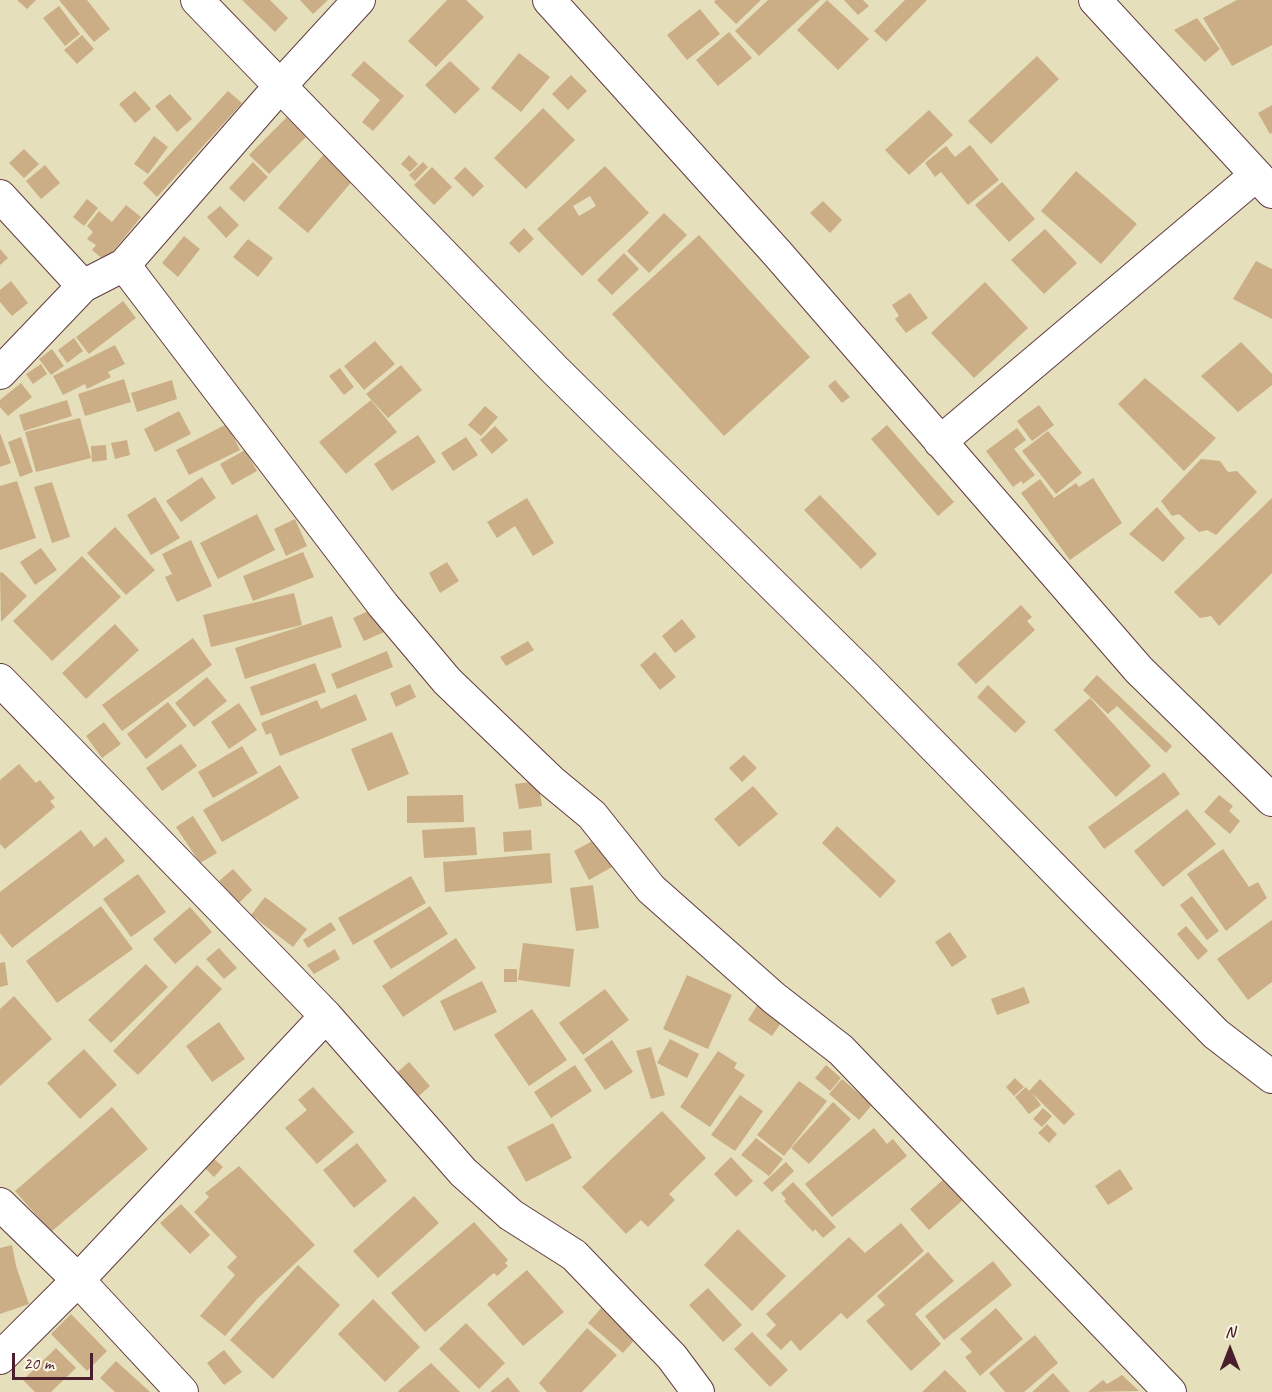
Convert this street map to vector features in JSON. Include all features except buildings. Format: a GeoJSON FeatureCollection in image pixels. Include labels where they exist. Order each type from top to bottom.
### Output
{"type":"FeatureCollection","features":[{"type":"Feature","properties":{"kind":"street"},"geometry":{"type":"LineString","coordinates":[[197,0],[281,84],[554,369],[854,666],[1199,1017],[1216,1034],[1272,1077]]}},
{"type":"Feature","properties":{"kind":"street"},"geometry":{"type":"LineString","coordinates":[[0,374],[83,286],[124,265],[281,84],[359,0]]}},
{"type":"Feature","properties":{"kind":"street"},"geometry":{"type":"LineString","coordinates":[[549,0],[777,254],[1139,670],[1272,801]]}},
{"type":"Feature","properties":{"kind":"street"},"geometry":{"type":"LineString","coordinates":[[939,442],[1264,184],[1095,0]]}},
{"type":"Feature","properties":{"kind":"street"},"geometry":{"type":"LineString","coordinates":[[0,196],[83,286]]}},
{"type":"Feature","properties":{"kind":"street"},"geometry":{"type":"LineString","coordinates":[[124,265],[383,604],[447,681],[550,781],[592,815],[651,889],[774,998],[842,1050],[1170,1392]]}},
{"type":"Feature","properties":{"kind":"street"},"geometry":{"type":"LineString","coordinates":[[0,680],[326,1016],[463,1172],[511,1215],[574,1255],[672,1357],[698,1392]]}},
{"type":"Feature","properties":{"kind":"street"},"geometry":{"type":"LineString","coordinates":[[0,1358],[78,1280],[326,1016]]}},
{"type":"Feature","properties":{"kind":"street"},"geometry":{"type":"LineString","coordinates":[[0,1204],[78,1280],[182,1392]]}}]}
